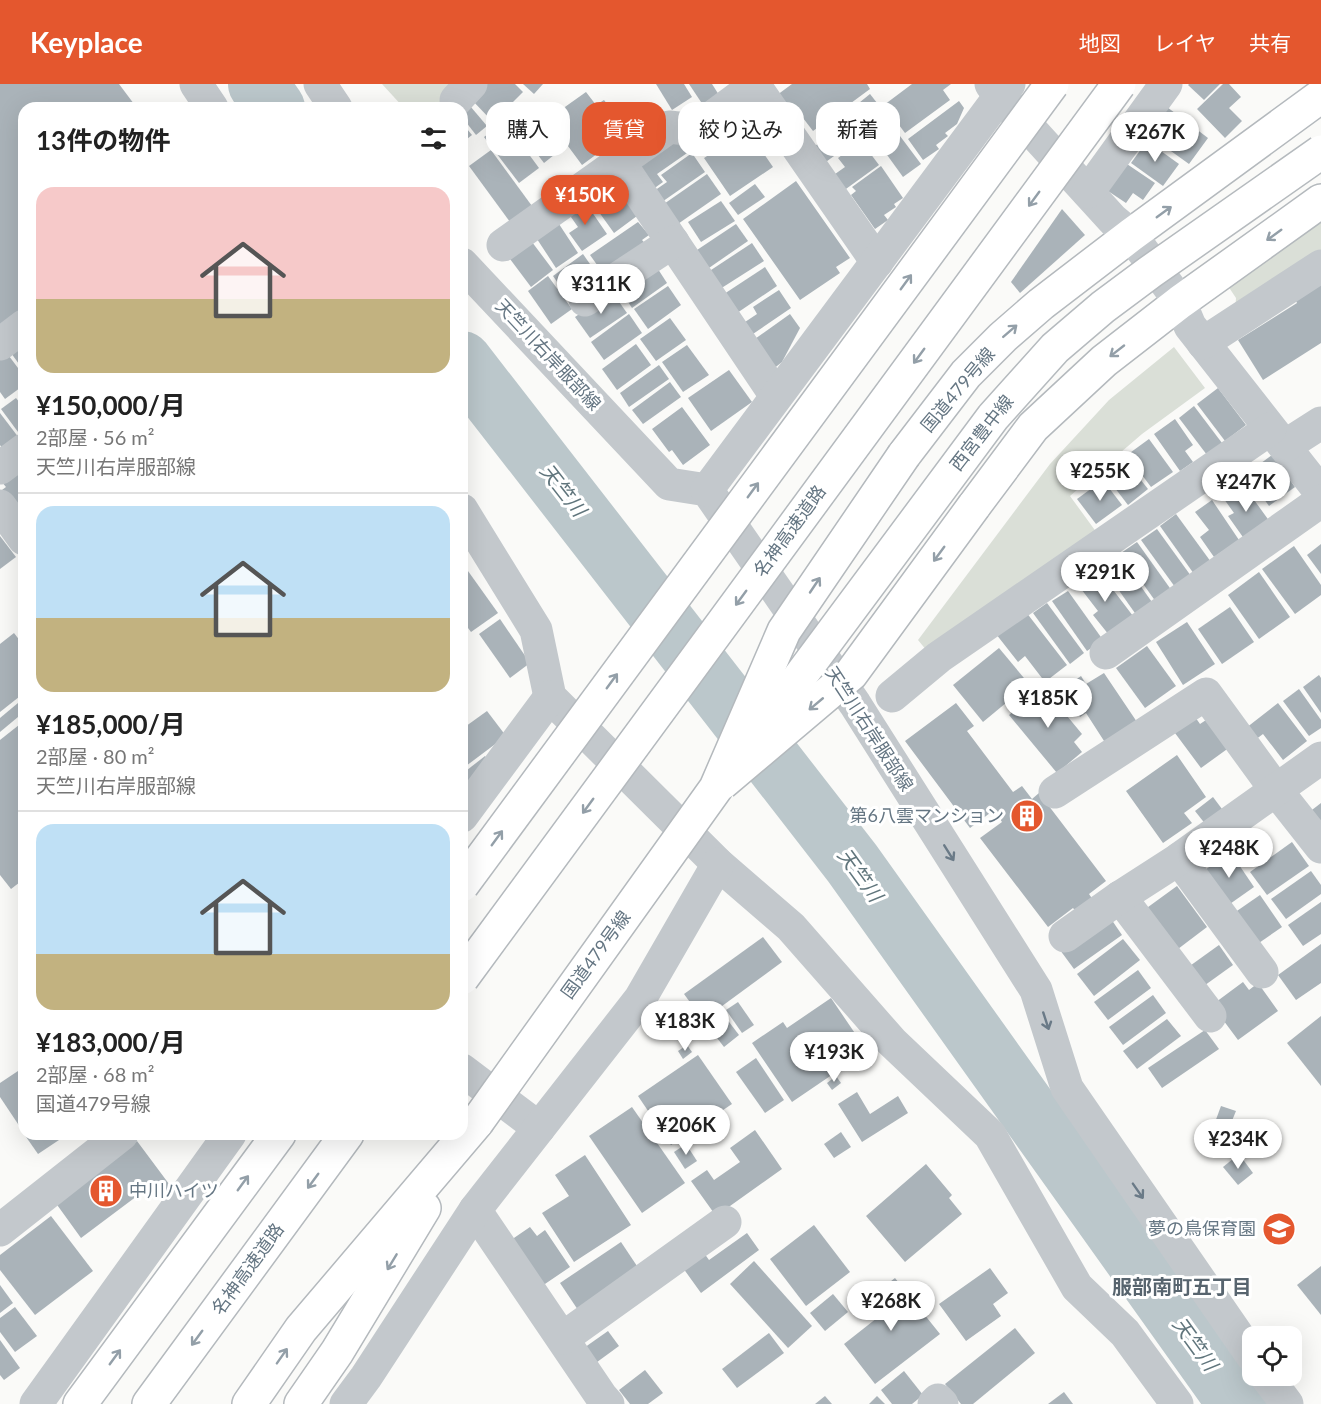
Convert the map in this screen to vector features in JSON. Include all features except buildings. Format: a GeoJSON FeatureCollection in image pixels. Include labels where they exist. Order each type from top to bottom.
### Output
{"type":"FeatureCollection","features":[{"type":"Feature","properties":{"kind":"main road"},"geometry":{"type":"LineString","coordinates":[[468,877],[1052,84]]}},
{"type":"Feature","properties":{"kind":"main road","name":"名神高速道路"},"geometry":{"type":"LineString","coordinates":[[468,970],[1119,84]]}},
{"type":"Feature","properties":{"kind":"main road","name":"国道479号線"},"geometry":{"type":"LineString","coordinates":[[468,1137],[716,788],[784,631],[904,455],[966,374],[1003,337],[1041,304],[1321,96]]}},
{"type":"Feature","properties":{"kind":"main road","name":"西宮豊中線"},"geometry":{"type":"LineString","coordinates":[[716,788],[993,417],[1055,348],[1140,279],[1321,152]]}},
{"type":"Feature","properties":{"kind":"main road","name":"国道479号線"},"geometry":{"type":"LineString","coordinates":[[716,788],[851,674],[1033,427],[1104,361],[1180,302],[1321,201]]}},
{"type":"Feature","properties":{"kind":"main road","name":"国道479号線"},"geometry":{"type":"LineString","coordinates":[[468,1133],[477,1122]]}},
{"type":"Feature","properties":{"kind":"main road"},"geometry":{"type":"LineString","coordinates":[[80,1404],[275,1140]]}},
{"type":"Feature","properties":{"kind":"main road","name":"名神高速道路"},"geometry":{"type":"LineString","coordinates":[[149,1404],[343,1140]]}},
{"type":"Feature","properties":{"kind":"main road","name":"国道479号線"},"geometry":{"type":"LineString","coordinates":[[249,1404],[301,1329],[462,1140]]}},
{"type":"Feature","properties":{"kind":"main road","name":"国道479号線"},"geometry":{"type":"LineString","coordinates":[[301,1404],[337,1352],[466,1140]]}},
{"type":"Feature","properties":{"kind":"street"},"geometry":{"type":"LineString","coordinates":[[196,84],[208,102]]}},
{"type":"Feature","properties":{"kind":"street"},"geometry":{"type":"LineString","coordinates":[[320,84],[332,102]]}},
{"type":"Feature","properties":{"kind":"street"},"geometry":{"type":"LineString","coordinates":[[1088,192],[1166,84]]}},
{"type":"Feature","properties":{"kind":"street"},"geometry":{"type":"LineString","coordinates":[[503,244],[669,127],[695,130],[756,85],[877,262]]}},
{"type":"Feature","properties":{"kind":"street"},"geometry":{"type":"LineString","coordinates":[[707,490],[877,262],[1000,88],[1088,192],[1113,220],[1131,235],[1180,302],[1190,326],[1321,493]]}},
{"type":"Feature","properties":{"kind":"street"},"geometry":{"type":"LineString","coordinates":[[620,162],[776,396]]}},
{"type":"Feature","properties":{"kind":"street"},"geometry":{"type":"LineString","coordinates":[[585,300],[673,242]]}},
{"type":"Feature","properties":{"kind":"street"},"geometry":{"type":"LineString","coordinates":[[1203,343],[1321,266]]}},
{"type":"Feature","properties":{"kind":"street","name":"天竺川右岸服部線"},"geometry":{"type":"LineString","coordinates":[[468,270],[669,484],[707,490],[855,704],[1036,990],[1067,1088],[1242,1342]]}},
{"type":"Feature","properties":{"kind":"street"},"geometry":{"type":"LineString","coordinates":[[0,344],[18,331]]}},
{"type":"Feature","properties":{"kind":"street"},"geometry":{"type":"LineString","coordinates":[[892,696],[939,657],[1277,438],[1321,423]]}},
{"type":"Feature","properties":{"kind":"street"},"geometry":{"type":"LineString","coordinates":[[0,468],[18,454]]}},
{"type":"Feature","properties":{"kind":"street"},"geometry":{"type":"LineString","coordinates":[[1106,653],[1321,501]]}},
{"type":"Feature","properties":{"kind":"street"},"geometry":{"type":"LineString","coordinates":[[0,506],[18,531]]}},
{"type":"Feature","properties":{"kind":"street"},"geometry":{"type":"LineString","coordinates":[[468,520],[536,630],[550,697],[718,864],[791,927],[892,1042],[990,1136],[1077,1287],[1125,1333],[1177,1404]]}},
{"type":"Feature","properties":{"kind":"street"},"geometry":{"type":"LineString","coordinates":[[1055,792],[1206,694],[1321,847]]}},
{"type":"Feature","properties":{"kind":"street"},"geometry":{"type":"LineString","coordinates":[[468,808],[550,697]]}},
{"type":"Feature","properties":{"kind":"street"},"geometry":{"type":"LineString","coordinates":[[1065,936],[1179,859],[1321,758]]}},
{"type":"Feature","properties":{"kind":"street"},"geometry":{"type":"LineString","coordinates":[[1179,859],[1262,972]]}},
{"type":"Feature","properties":{"kind":"street"},"geometry":{"type":"LineString","coordinates":[[346,1404],[475,1210],[640,999],[718,864]]}},
{"type":"Feature","properties":{"kind":"street"},"geometry":{"type":"LineString","coordinates":[[1120,897],[1210,1016]]}},
{"type":"Feature","properties":{"kind":"street"},"geometry":{"type":"LineString","coordinates":[[468,1075],[539,1128]]}},
{"type":"Feature","properties":{"kind":"street"},"geometry":{"type":"LineString","coordinates":[[0,1230],[114,1140]]}},
{"type":"Feature","properties":{"kind":"street"},"geometry":{"type":"LineString","coordinates":[[36,1404],[226,1140]]}},
{"type":"Feature","properties":{"kind":"street"},"geometry":{"type":"LineString","coordinates":[[475,1210],[608,1404]]}},
{"type":"Feature","properties":{"kind":"street"},"geometry":{"type":"LineString","coordinates":[[563,1338],[725,1222]]}},
{"type":"Feature","properties":{"kind":"street"},"geometry":{"type":"LineString","coordinates":[[1274,1386],[1287,1404]]}},
{"type":"Feature","properties":{"kind":"street"},"geometry":{"type":"LineString","coordinates":[[934,1404],[938,1400],[942,1404]]}},
{"type":"Feature","properties":{"kind":"shaded area"},"geometry":{"type":"Polygon","coordinates":[[[382,84],[463,84],[446,102],[398,102],[382,84]]]}},
{"type":"Feature","properties":{"kind":"shaded area"},"geometry":{"type":"Polygon","coordinates":[[[1321,214],[1321,257],[1235,314],[1236,298],[1226,283],[1321,214]]]}},
{"type":"Feature","properties":{"kind":"shaded area"},"geometry":{"type":"Polygon","coordinates":[[[1174,347],[1205,388],[1142,434],[1070,496],[1097,533],[927,651],[918,640],[1050,464],[1109,400],[1174,347]]]}},
{"type":"Feature","properties":{"kind":"waterway","name":"天竺川"},"geometry":{"type":"LineString","coordinates":[[258,84],[271,102]]}},
{"type":"Feature","properties":{"kind":"waterway","name":"天竺川"},"geometry":{"type":"LineString","coordinates":[[468,369],[852,863],[1238,1404]]}},
{"type":"Feature","properties":{"kind":"place","name":"第6八雲マンション"},"geometry":{"type":"Point","coordinates":[1027,816]}},
{"type":"Feature","properties":{"kind":"place","name":"中川ハイツ"},"geometry":{"type":"Point","coordinates":[106,1191]}},
{"type":"Feature","properties":{"kind":"place","name":"夢の鳥保育園"},"geometry":{"type":"Point","coordinates":[1279,1229]}},
{"type":"Feature","properties":{"kind":"district","name":"服部南町五丁目"},"geometry":{"type":"Point","coordinates":[1182,1287]}}]}
